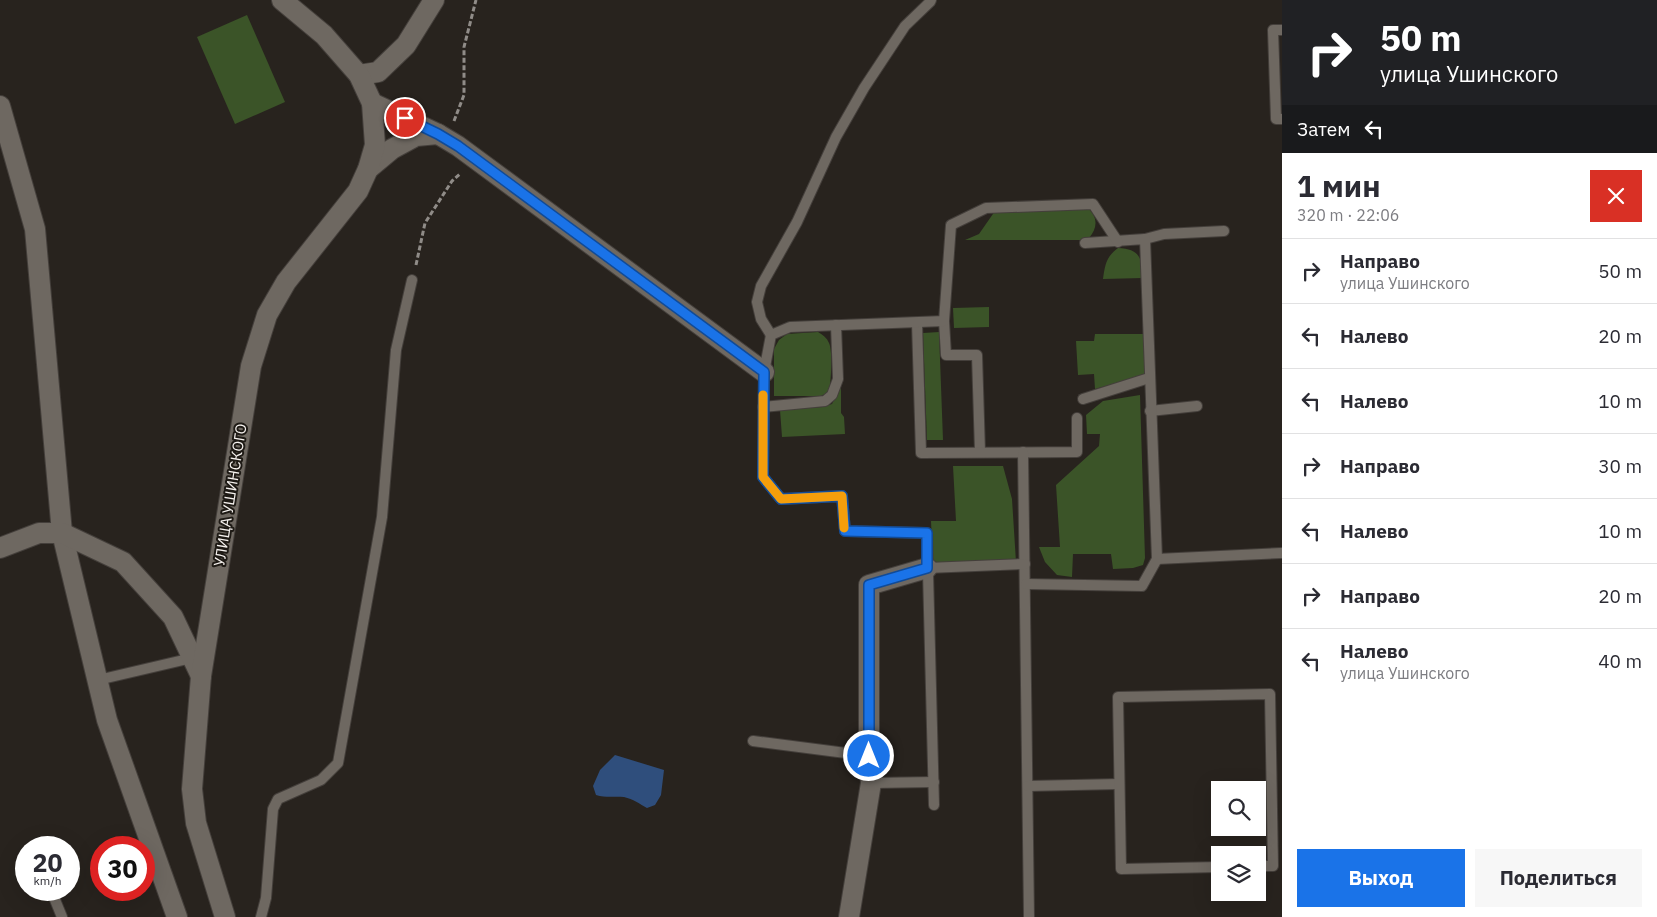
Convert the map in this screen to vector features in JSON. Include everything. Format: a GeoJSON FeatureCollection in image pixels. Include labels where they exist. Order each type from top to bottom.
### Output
{"type":"FeatureCollection","features":[{"type":"Feature","properties":{"kind":"street","name":"УЛИЦА УШИНСКОГО"},"geometry":{"type":"LineString","coordinates":[[225,917],[196,823],[192,790],[201,676],[251,366],[267,315],[286,282],[358,190],[368,169],[375,145],[372,103],[359,75],[324,34],[282,0]]}},
{"type":"Feature","properties":{"kind":"street"},"geometry":{"type":"LineString","coordinates":[[359,75],[378,72],[406,45],[434,0]]}},
{"type":"Feature","properties":{"kind":"street"},"geometry":{"type":"LineString","coordinates":[[372,103],[443,137],[764,372]]}},
{"type":"Feature","properties":{"kind":"street"},"geometry":{"type":"LineString","coordinates":[[0,106],[35,229],[62,533],[108,720],[177,917]]}},
{"type":"Feature","properties":{"kind":"street"},"geometry":{"type":"LineString","coordinates":[[368,169],[392,149],[416,136],[443,137]]}},
{"type":"Feature","properties":{"kind":"street"},"geometry":{"type":"LineString","coordinates":[[0,548],[39,532],[62,533],[123,562],[173,617],[201,676]]}},
{"type":"Feature","properties":{"kind":"street"},"geometry":{"type":"LineString","coordinates":[[849,917],[871,783],[869,756],[869,585],[927,568]]}},
{"type":"Feature","properties":{"kind":"lane"},"geometry":{"type":"LineString","coordinates":[[931,0],[905,26],[864,88],[836,137],[797,222],[761,286],[758,302],[761,319],[771,335],[764,372],[763,477],[781,499],[842,496],[845,531],[927,533],[934,805]]}},
{"type":"Feature","properties":{"kind":"lane"},"geometry":{"type":"LineString","coordinates":[[1282,30],[1273,30],[1276,119],[1282,119]]}},
{"type":"Feature","properties":{"kind":"lane"},"geometry":{"type":"LineString","coordinates":[[980,452],[977,355],[946,355],[944,321],[950,225],[986,208],[1094,204],[1118,242]]}},
{"type":"Feature","properties":{"kind":"lane"},"geometry":{"type":"LineString","coordinates":[[1085,243],[1145,239],[1164,234],[1224,231]]}},
{"type":"Feature","properties":{"kind":"lane"},"geometry":{"type":"LineString","coordinates":[[1026,584],[1142,586],[1156,559],[1145,239]]}},
{"type":"Feature","properties":{"kind":"lane"},"geometry":{"type":"LineString","coordinates":[[261,917],[266,898],[272,809],[278,799],[322,780],[338,763],[382,518],[396,350],[412,280]]}},
{"type":"Feature","properties":{"kind":"lane"},"geometry":{"type":"LineString","coordinates":[[771,335],[790,327],[944,321]]}},
{"type":"Feature","properties":{"kind":"lane"},"geometry":{"type":"LineString","coordinates":[[917,323],[921,453],[1077,452],[1077,418]]}},
{"type":"Feature","properties":{"kind":"lane"},"geometry":{"type":"LineString","coordinates":[[763,407],[825,401],[832,395],[838,379],[836,326]]}},
{"type":"Feature","properties":{"kind":"lane"},"geometry":{"type":"LineString","coordinates":[[1083,399],[1149,378]]}},
{"type":"Feature","properties":{"kind":"lane"},"geometry":{"type":"LineString","coordinates":[[1150,411],[1197,406]]}},
{"type":"Feature","properties":{"kind":"lane"},"geometry":{"type":"LineString","coordinates":[[1023,452],[1030,917]]}},
{"type":"Feature","properties":{"kind":"lane"},"geometry":{"type":"LineString","coordinates":[[1156,559],[1282,553]]}},
{"type":"Feature","properties":{"kind":"lane"},"geometry":{"type":"LineString","coordinates":[[927,568],[1025,564]]}},
{"type":"Feature","properties":{"kind":"lane"},"geometry":{"type":"LineString","coordinates":[[98,680],[192,658]]}},
{"type":"Feature","properties":{"kind":"lane"},"geometry":{"type":"LineString","coordinates":[[1211,867],[1121,868],[1118,697],[1270,694],[1273,866],[1266,866]]}},
{"type":"Feature","properties":{"kind":"lane"},"geometry":{"type":"LineString","coordinates":[[753,741],[869,756]]}},
{"type":"Feature","properties":{"kind":"lane"},"geometry":{"type":"LineString","coordinates":[[871,783],[934,782]]}},
{"type":"Feature","properties":{"kind":"lane"},"geometry":{"type":"LineString","coordinates":[[1028,786],[1119,784]]}},
{"type":"Feature","properties":{"kind":"lane"},"geometry":{"type":"LineString","coordinates":[[55,901],[62,917]]}},
{"type":"Feature","properties":{"kind":"path"},"geometry":{"type":"LineString","coordinates":[[443,137],[464,96],[464,47],[476,0]]}},
{"type":"Feature","properties":{"kind":"path"},"geometry":{"type":"LineString","coordinates":[[412,280],[426,223],[452,181],[476,160]]}},
{"type":"Feature","properties":{"kind":"green space"},"geometry":{"type":"Polygon","coordinates":[[[247,15],[285,102],[235,124],[197,37],[247,15]]]}},
{"type":"Feature","properties":{"kind":"green space"},"geometry":{"type":"Polygon","coordinates":[[[1087,207],[1096,222],[1089,238],[1080,240],[965,240],[979,234],[995,211],[1087,207]]]}},
{"type":"Feature","properties":{"kind":"green space"},"geometry":{"type":"Polygon","coordinates":[[[1118,248],[1131,250],[1138,256],[1142,265],[1143,278],[1103,279],[1107,262],[1118,248]]]}},
{"type":"Feature","properties":{"kind":"green space"},"geometry":{"type":"Polygon","coordinates":[[[989,307],[989,327],[954,328],[953,308],[989,307]]]}},
{"type":"Feature","properties":{"kind":"green space"},"geometry":{"type":"Polygon","coordinates":[[[818,332],[826,338],[830,347],[829,392],[821,396],[774,396],[774,349],[779,340],[787,334],[818,332]]]}},
{"type":"Feature","properties":{"kind":"green space"},"geometry":{"type":"Polygon","coordinates":[[[939,332],[943,440],[927,440],[923,333],[939,332]]]}},
{"type":"Feature","properties":{"kind":"green space"},"geometry":{"type":"Polygon","coordinates":[[[1095,334],[1144,334],[1144,376],[1095,389],[1094,374],[1078,375],[1076,341],[1094,341],[1095,334]]]}},
{"type":"Feature","properties":{"kind":"green space"},"geometry":{"type":"Polygon","coordinates":[[[841,387],[841,413],[844,417],[845,434],[782,437],[780,410],[822,407],[832,404],[841,387]]]}},
{"type":"Feature","properties":{"kind":"green space"},"geometry":{"type":"Polygon","coordinates":[[[1140,395],[1145,558],[1143,565],[1133,568],[1113,569],[1111,554],[1073,554],[1072,577],[1057,575],[1045,562],[1039,547],[1060,547],[1056,485],[1099,446],[1100,434],[1087,434],[1086,415],[1103,401],[1140,395]]]}},
{"type":"Feature","properties":{"kind":"green space"},"geometry":{"type":"Polygon","coordinates":[[[953,466],[1003,466],[1012,499],[1016,562],[933,564],[931,521],[956,521],[953,466]]]}},
{"type":"Feature","properties":{"kind":"water"},"geometry":{"type":"Polygon","coordinates":[[[615,755],[664,770],[661,795],[655,805],[647,808],[624,797],[596,795],[593,786],[600,770],[615,755]]]}},
{"type":"Feature","properties":{"kind":"slow traffic"},"geometry":{"type":"LineString","coordinates":[[763,395],[763,477],[781,499],[842,496],[844,528]]}},
{"type":"Feature","properties":{"kind":"route"},"geometry":{"type":"LineString","coordinates":[[405,118],[458,146],[764,372],[763,477],[781,499],[842,496],[845,531],[927,533],[927,568],[869,585],[869,756]]}}]}
